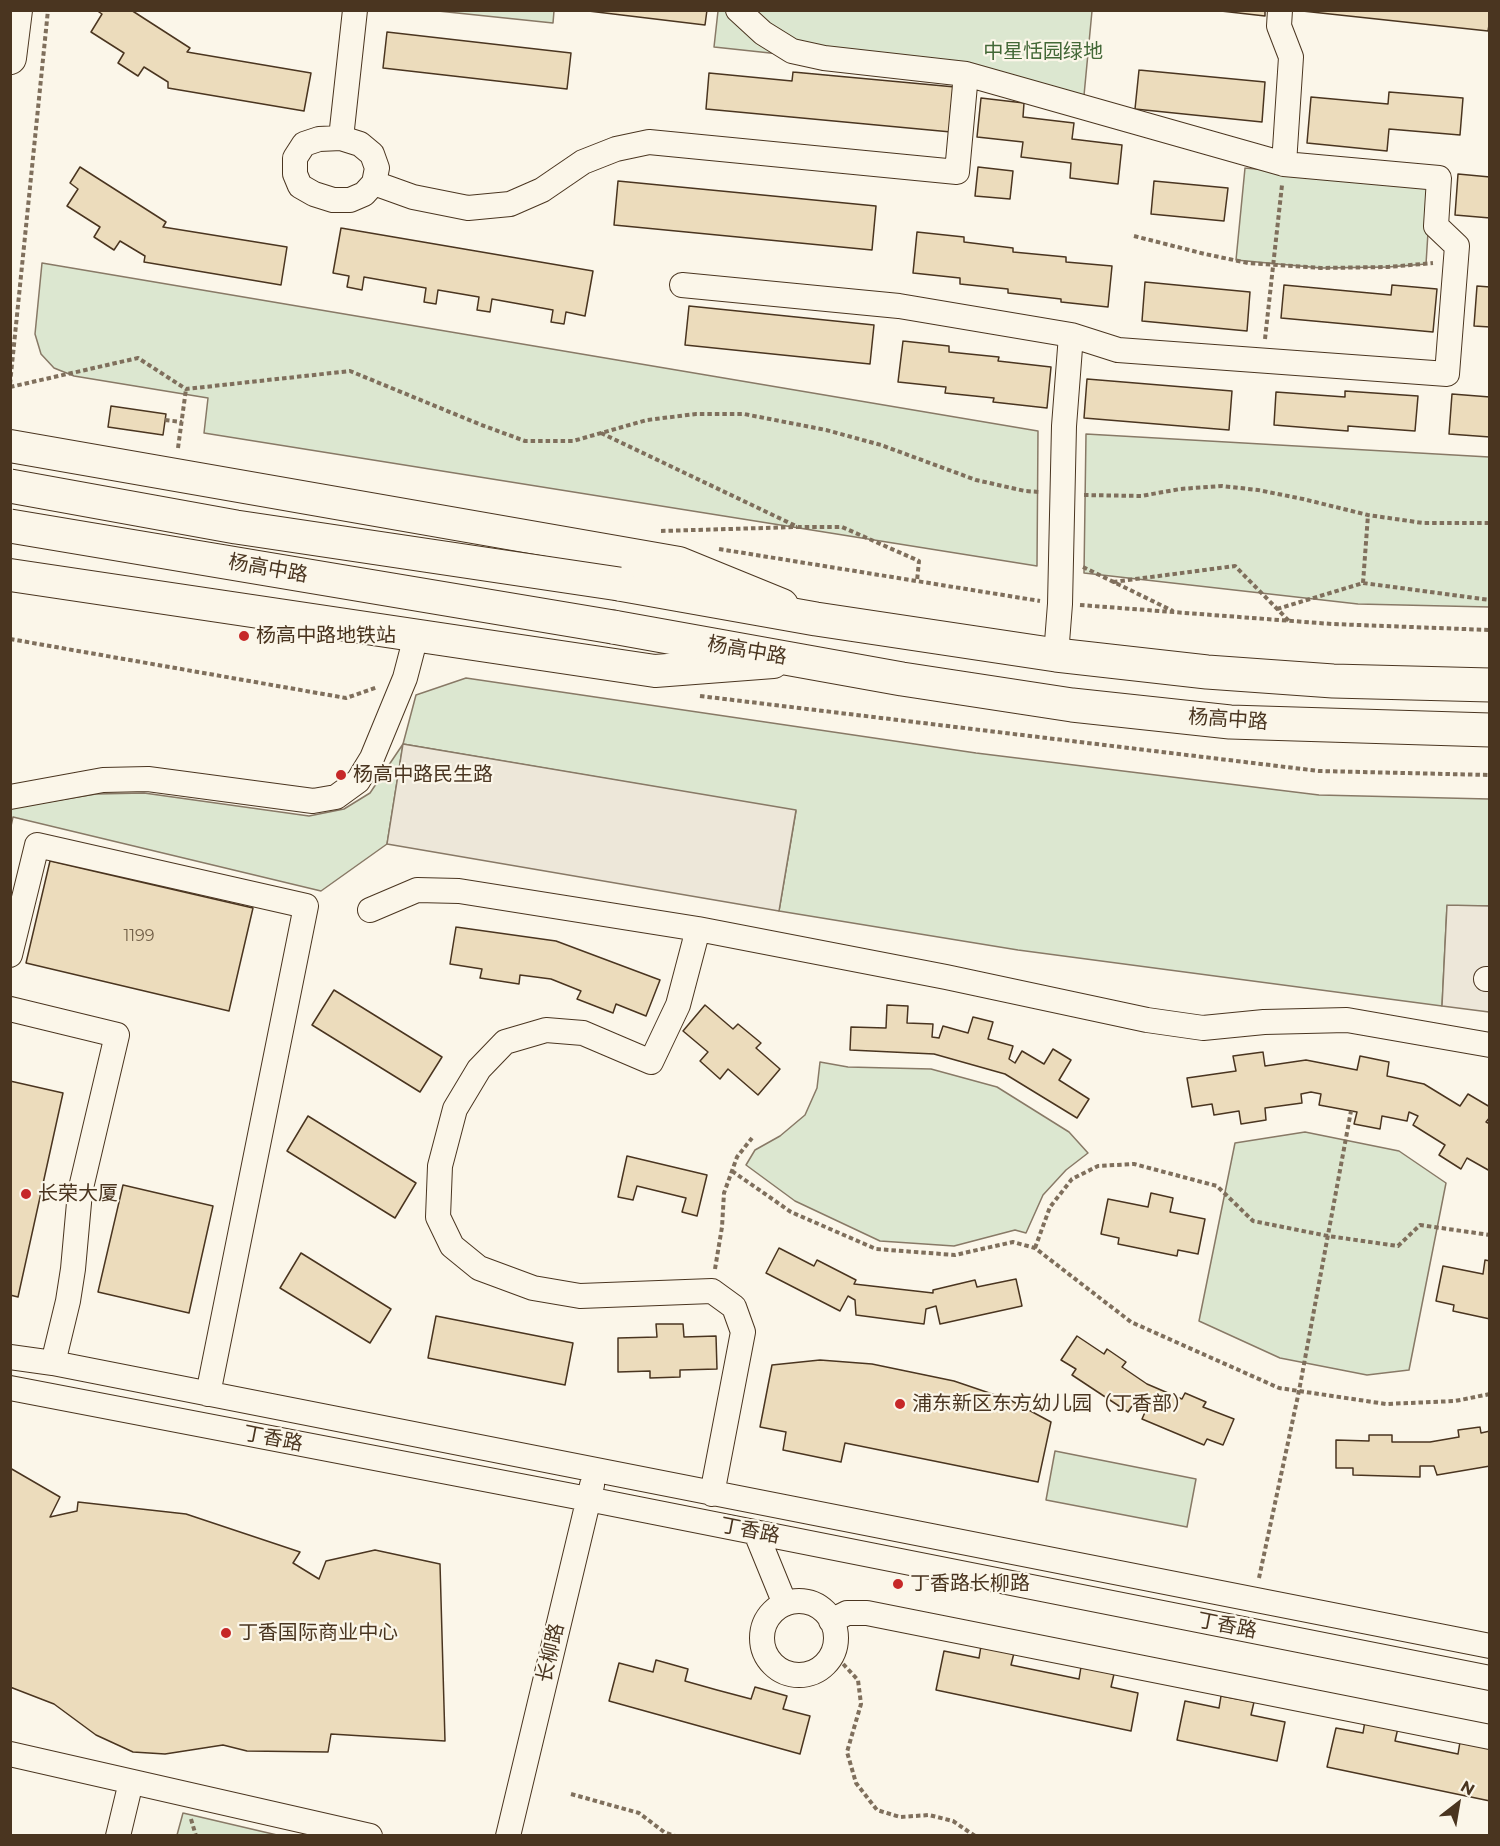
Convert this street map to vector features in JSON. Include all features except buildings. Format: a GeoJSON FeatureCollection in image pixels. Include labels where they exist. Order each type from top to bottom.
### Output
{"type":"FeatureCollection","features":[{"type":"Feature","properties":{"kind":"highway","name":"杨高中路"},"geometry":{"type":"LineString","coordinates":[[10,486],[236,527],[619,584],[816,619],[1056,655],[1207,672],[1333,681],[1490,685]]}},
{"type":"Feature","properties":{"kind":"highway","name":"杨高中路"},"geometry":{"type":"LineString","coordinates":[[10,526],[614,627],[902,679],[1072,705],[1230,722],[1490,730]]}},
{"type":"Feature","properties":{"kind":"main road"},"geometry":{"type":"LineString","coordinates":[[10,58],[16,10]]}},
{"type":"Feature","properties":{"kind":"main road","name":"杨高中路"},"geometry":{"type":"LineString","coordinates":[[10,446],[679,563],[816,619]]}},
{"type":"Feature","properties":{"kind":"main road"},"geometry":{"type":"LineString","coordinates":[[10,575],[655,671],[800,660]]}},
{"type":"Feature","properties":{"kind":"street"},"geometry":{"type":"LineString","coordinates":[[341,138],[355,10]]}},
{"type":"Feature","properties":{"kind":"street"},"geometry":{"type":"LineString","coordinates":[[682,285],[899,306],[1071,335],[1118,350],[1447,374],[1457,246],[1436,226],[1438,178],[1284,164],[966,74],[824,58],[792,51],[763,33],[738,10]]}},
{"type":"Feature","properties":{"kind":"street"},"geometry":{"type":"LineString","coordinates":[[1280,10],[1279,26],[1291,57],[1284,164]]}},
{"type":"Feature","properties":{"kind":"street"},"geometry":{"type":"LineString","coordinates":[[374,183],[413,196],[468,208],[510,204],[542,190],[583,162],[616,149],[649,142],[957,172],[966,74]]}},
{"type":"Feature","properties":{"kind":"street"},"geometry":{"type":"LineString","coordinates":[[341,138],[360,144],[372,154],[377,168],[374,183],[364,194],[350,200],[333,200],[314,194],[300,186],[295,174],[296,158],[304,144],[319,139],[341,138]]}},
{"type":"Feature","properties":{"kind":"street"},"geometry":{"type":"LineString","coordinates":[[1056,655],[1060,604],[1064,426],[1071,335]]}},
{"type":"Feature","properties":{"kind":"street"},"geometry":{"type":"LineString","coordinates":[[10,796],[103,780],[148,779],[313,801],[336,797],[358,782],[372,758],[405,678],[416,636]]}},
{"type":"Feature","properties":{"kind":"street"},"geometry":{"type":"LineString","coordinates":[[10,955],[37,845],[306,906],[208,1394]]}},
{"type":"Feature","properties":{"kind":"street"},"geometry":{"type":"LineString","coordinates":[[370,910],[417,890],[459,891],[698,929],[946,977],[1148,1020],[1203,1028],[1263,1022],[1347,1020],[1490,1045]]}},
{"type":"Feature","properties":{"kind":"street"},"geometry":{"type":"LineString","coordinates":[[698,929],[678,1005],[651,1062],[583,1033],[546,1030],[505,1042],[479,1069],[455,1109],[440,1166],[438,1217],[452,1246],[479,1268],[533,1288],[580,1296],[712,1290],[734,1307],[743,1332],[712,1494]]}},
{"type":"Feature","properties":{"kind":"street"},"geometry":{"type":"LineString","coordinates":[[10,1009],[117,1035],[80,1192],[68,1301],[53,1363]]}},
{"type":"Feature","properties":{"kind":"street","name":"丁香路"},"geometry":{"type":"LineString","coordinates":[[10,1357],[53,1363],[1490,1646]]}},
{"type":"Feature","properties":{"kind":"street","name":"丁香路"},"geometry":{"type":"LineString","coordinates":[[10,1388],[588,1499],[1490,1678]]}},
{"type":"Feature","properties":{"kind":"street","name":"长柳路"},"geometry":{"type":"LineString","coordinates":[[508,1836],[595,1471]]}},
{"type":"Feature","properties":{"kind":"street"},"geometry":{"type":"LineString","coordinates":[[756,1533],[785,1604]]}},
{"type":"Feature","properties":{"kind":"street"},"geometry":{"type":"LineString","coordinates":[[796,1601],[808,1602],[819,1607],[831,1621],[835,1628],[836,1640],[833,1653],[826,1664],[816,1671],[804,1675],[791,1674],[771,1663],[762,1641],[767,1619],[775,1610],[796,1601]]}},
{"type":"Feature","properties":{"kind":"street"},"geometry":{"type":"LineString","coordinates":[[831,1621],[847,1613],[867,1613],[1490,1737]]}},
{"type":"Feature","properties":{"kind":"street"},"geometry":{"type":"LineString","coordinates":[[10,1754],[370,1836]]}},
{"type":"Feature","properties":{"kind":"street"},"geometry":{"type":"LineString","coordinates":[[118,1836],[131,1782]]}},
{"type":"Feature","properties":{"kind":"path"},"geometry":{"type":"LineString","coordinates":[[48,10],[10,386],[138,358],[186,389],[350,371],[525,441],[573,441],[646,420],[696,414],[744,414],[826,430],[870,442],[976,480],[1024,491],[1141,496],[1180,489],[1222,486],[1258,490],[1368,515],[1423,523],[1490,524]]}},
{"type":"Feature","properties":{"kind":"path"},"geometry":{"type":"LineString","coordinates":[[1263,360],[1284,164]]}},
{"type":"Feature","properties":{"kind":"path"},"geometry":{"type":"LineString","coordinates":[[1134,236],[1248,262],[1321,268],[1388,267],[1455,261]]}},
{"type":"Feature","properties":{"kind":"path"},"geometry":{"type":"LineString","coordinates":[[186,389],[178,448],[189,450]]}},
{"type":"Feature","properties":{"kind":"path"},"geometry":{"type":"LineString","coordinates":[[165,420],[182,422]]}},
{"type":"Feature","properties":{"kind":"path"},"geometry":{"type":"LineString","coordinates":[[600,433],[798,527]]}},
{"type":"Feature","properties":{"kind":"path"},"geometry":{"type":"LineString","coordinates":[[1363,583],[1368,515]]}},
{"type":"Feature","properties":{"kind":"path"},"geometry":{"type":"LineString","coordinates":[[656,532],[842,527],[919,561],[917,581]]}},
{"type":"Feature","properties":{"kind":"path"},"geometry":{"type":"LineString","coordinates":[[711,548],[1060,604],[1332,624],[1490,630]]}},
{"type":"Feature","properties":{"kind":"path"},"geometry":{"type":"LineString","coordinates":[[1061,556],[1176,612]]}},
{"type":"Feature","properties":{"kind":"path"},"geometry":{"type":"LineString","coordinates":[[1113,582],[1235,566],[1289,621]]}},
{"type":"Feature","properties":{"kind":"path"},"geometry":{"type":"LineString","coordinates":[[1277,609],[1363,583],[1490,600]]}},
{"type":"Feature","properties":{"kind":"path"},"geometry":{"type":"LineString","coordinates":[[10,639],[346,698],[405,678]]}},
{"type":"Feature","properties":{"kind":"path"},"geometry":{"type":"LineString","coordinates":[[689,694],[1319,771],[1490,775]]}},
{"type":"Feature","properties":{"kind":"path"},"geometry":{"type":"LineString","coordinates":[[1254,1600],[1299,1391],[1351,1111]]}},
{"type":"Feature","properties":{"kind":"path"},"geometry":{"type":"LineString","coordinates":[[712,1290],[722,1227],[724,1193],[737,1157],[752,1138]]}},
{"type":"Feature","properties":{"kind":"path"},"geometry":{"type":"LineString","coordinates":[[1035,1248],[1050,1207],[1072,1179],[1098,1166],[1134,1164],[1217,1186],[1252,1221],[1328,1236],[1398,1246],[1420,1225],[1490,1235]]}},
{"type":"Feature","properties":{"kind":"path"},"geometry":{"type":"LineString","coordinates":[[732,1171],[791,1212],[876,1249],[955,1255],[1013,1242],[1035,1248],[1131,1322],[1279,1388],[1386,1404],[1455,1401],[1490,1394]]}},
{"type":"Feature","properties":{"kind":"path"},"geometry":{"type":"LineString","coordinates":[[833,1653],[858,1680],[861,1704],[847,1752],[856,1783],[877,1810],[900,1817],[929,1815],[953,1821],[975,1836]]}},
{"type":"Feature","properties":{"kind":"path"},"geometry":{"type":"LineString","coordinates":[[571,1794],[639,1813],[664,1832],[675,1836]]}},
{"type":"Feature","properties":{"kind":"green space"},"geometry":{"type":"Polygon","coordinates":[[[554,10],[553,23],[438,11],[554,10]]]}},
{"type":"Feature","properties":{"kind":"green space","name":"中星恬园绿地"},"geometry":{"type":"Polygon","coordinates":[[[718,11],[1092,11],[1083,106],[966,74],[714,47],[718,11]]]}},
{"type":"Feature","properties":{"kind":"green space"},"geometry":{"type":"Polygon","coordinates":[[[1245,168],[1431,185],[1426,264],[1321,268],[1236,260],[1245,168]]]}},
{"type":"Feature","properties":{"kind":"green space"},"geometry":{"type":"Polygon","coordinates":[[[42,263],[1038,431],[1037,566],[204,433],[208,398],[74,376],[54,368],[41,354],[35,334],[42,263]]]}},
{"type":"Feature","properties":{"kind":"green space"},"geometry":{"type":"Polygon","coordinates":[[[1086,434],[1489,457],[1489,607],[1358,604],[1084,573],[1086,434]]]}},
{"type":"Feature","properties":{"kind":"green space"},"geometry":{"type":"Polygon","coordinates":[[[466,678],[976,753],[1319,795],[1489,799],[1489,906],[1447,906],[1442,1006],[1018,950],[779,911],[796,811],[403,744],[416,695],[466,678]]]}},
{"type":"Feature","properties":{"kind":"green space"},"geometry":{"type":"Polygon","coordinates":[[[403,744],[387,844],[321,891],[13,817],[11,826],[10,808],[96,794],[144,793],[309,816],[344,809],[370,793],[403,744]]]}},
{"type":"Feature","properties":{"kind":"green space"},"geometry":{"type":"Polygon","coordinates":[[[820,1062],[848,1067],[931,1069],[997,1087],[1069,1132],[1088,1153],[1066,1170],[1043,1195],[1026,1233],[1015,1230],[954,1246],[880,1241],[795,1201],[746,1165],[755,1150],[780,1136],[805,1115],[817,1088],[820,1062]]]}},
{"type":"Feature","properties":{"kind":"green space"},"geometry":{"type":"Polygon","coordinates":[[[1305,1132],[1399,1151],[1446,1183],[1409,1370],[1367,1375],[1280,1358],[1199,1321],[1235,1143],[1305,1132]]]}},
{"type":"Feature","properties":{"kind":"green space"},"geometry":{"type":"Polygon","coordinates":[[[1055,1451],[1196,1479],[1187,1527],[1046,1500],[1055,1451]]]}},
{"type":"Feature","properties":{"kind":"green space"},"geometry":{"type":"Polygon","coordinates":[[[183,1813],[277,1835],[177,1835],[183,1813]]]}},
{"type":"Feature","properties":{"kind":"shaded area"},"geometry":{"type":"Polygon","coordinates":[[[403,744],[796,810],[779,911],[387,844],[403,744]]]}},
{"type":"Feature","properties":{"kind":"shaded area"},"geometry":{"type":"Polygon","coordinates":[[[1447,905],[1489,906],[1489,1012],[1442,1006],[1447,905]]]}},
{"type":"Feature","properties":{"kind":"place","name":"杨高中路地铁站"},"geometry":{"type":"Point","coordinates":[244,636]}},
{"type":"Feature","properties":{"kind":"place","name":"杨高中路民生路"},"geometry":{"type":"Point","coordinates":[341,775]}},
{"type":"Feature","properties":{"kind":"place","name":"长荣大厦"},"geometry":{"type":"Point","coordinates":[26,1194]}},
{"type":"Feature","properties":{"kind":"place","name":"浦东新区东方幼儿园（丁香部）"},"geometry":{"type":"Point","coordinates":[900,1404]}},
{"type":"Feature","properties":{"kind":"place","name":"丁香路长柳路"},"geometry":{"type":"Point","coordinates":[898,1584]}},
{"type":"Feature","properties":{"kind":"place","name":"丁香国际商业中心"},"geometry":{"type":"Point","coordinates":[226,1633]}}]}
